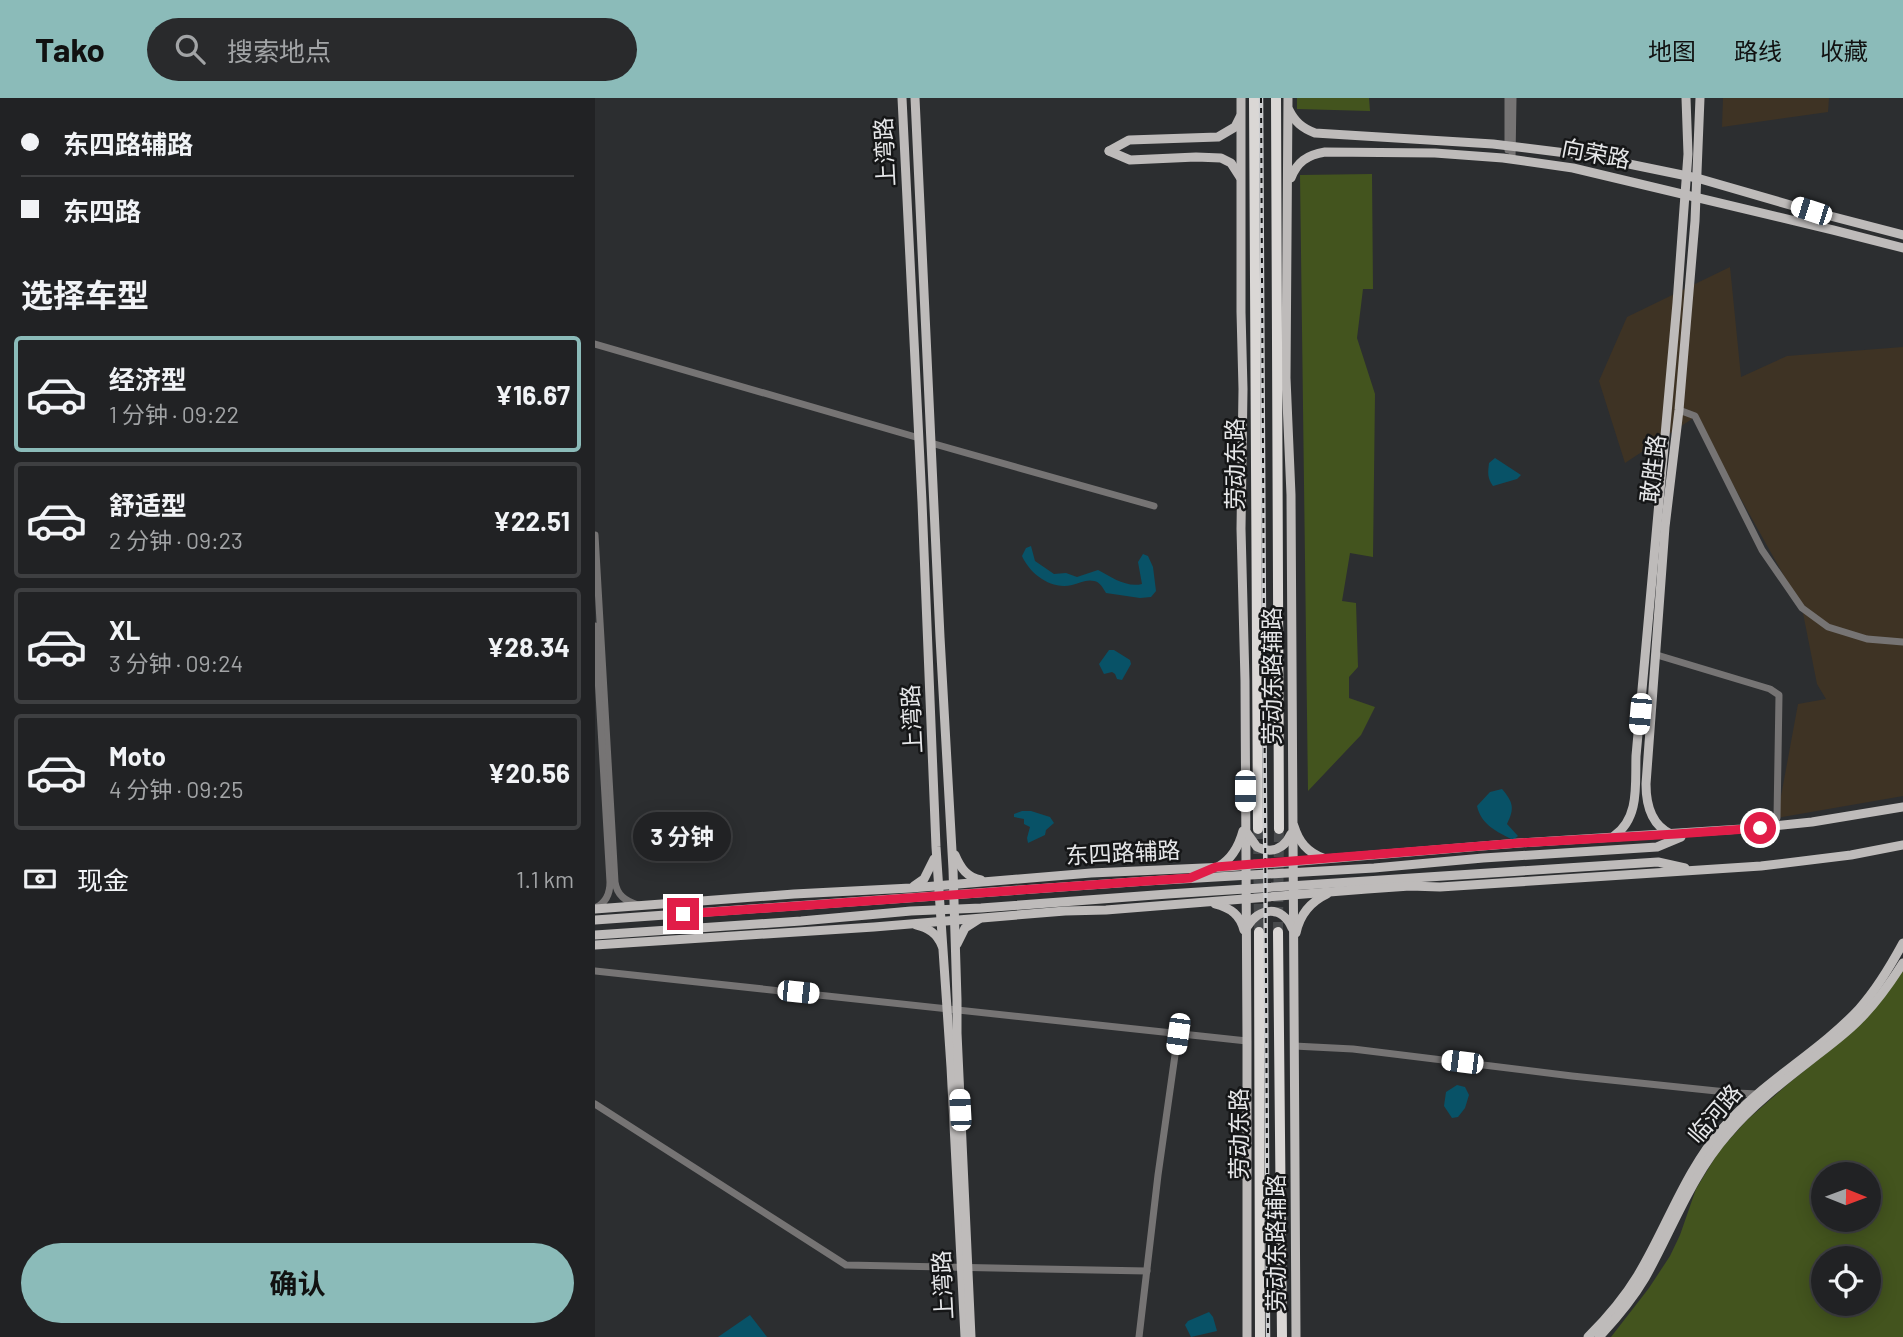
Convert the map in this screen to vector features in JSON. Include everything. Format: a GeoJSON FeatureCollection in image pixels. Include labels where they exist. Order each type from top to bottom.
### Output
{"type":"FeatureCollection","features":[{"type":"Feature","properties":{"kind":"highway","name":"劳动东路"},"geometry":{"type":"LineString","coordinates":[[1254,98],[1258,829]]}},
{"type":"Feature","properties":{"kind":"highway","name":"劳动东路"},"geometry":{"type":"LineString","coordinates":[[1276,98],[1279,829]]}},
{"type":"Feature","properties":{"kind":"highway","name":"劳动东路"},"geometry":{"type":"LineString","coordinates":[[1259,932],[1260,1337]]}},
{"type":"Feature","properties":{"kind":"highway","name":"劳动东路"},"geometry":{"type":"LineString","coordinates":[[1279,932],[1282,1337]]}},
{"type":"Feature","properties":{"kind":"main road","name":"上湾路"},"geometry":{"type":"LineString","coordinates":[[902,98],[936,847],[971,1337]]}},
{"type":"Feature","properties":{"kind":"main road","name":"上湾路"},"geometry":{"type":"LineString","coordinates":[[915,98],[954,884],[965,1337]]}},
{"type":"Feature","properties":{"kind":"main road","name":"劳动东路辅路"},"geometry":{"type":"LineString","coordinates":[[1241,98],[1247,1337]]}},
{"type":"Feature","properties":{"kind":"main road","name":"敢胜路"},"geometry":{"type":"LineString","coordinates":[[1612,837],[1627,823],[1634,806],[1636,756],[1688,154],[1686,98]]}},
{"type":"Feature","properties":{"kind":"main road","name":"敢胜路"},"geometry":{"type":"LineString","coordinates":[[1673,834],[1664,830],[1654,820],[1648,808],[1646,793],[1665,527],[1679,410],[1696,197],[1700,98]]}},
{"type":"Feature","properties":{"kind":"main road","name":"劳动东路辅路"},"geometry":{"type":"LineString","coordinates":[[1288,103],[1286,378],[1291,495],[1296,1337]]}},
{"type":"Feature","properties":{"kind":"main road","name":"向荣路"},"geometry":{"type":"LineString","coordinates":[[1288,103],[1297,123],[1305,129],[1325,135],[1510,146],[1590,156],[1697,178],[1903,235]]}},
{"type":"Feature","properties":{"kind":"main road"},"geometry":{"type":"LineString","coordinates":[[1240,178],[1231,163],[1221,158],[1129,160],[1109,151],[1129,140],[1218,137],[1235,127],[1241,116]]}},
{"type":"Feature","properties":{"kind":"main road","name":"向荣路"},"geometry":{"type":"LineString","coordinates":[[1289,183],[1301,161],[1325,152],[1435,153],[1510,159],[1573,168],[1903,248]]}},
{"type":"Feature","properties":{"kind":"main road","name":"东四路辅路"},"geometry":{"type":"LineString","coordinates":[[595,908],[911,888],[939,891],[954,884],[1130,871],[1216,867],[1246,870],[1292,861],[1789,825],[1901,808]]}},
{"type":"Feature","properties":{"kind":"main road"},"geometry":{"type":"LineString","coordinates":[[1292,816],[1301,842],[1312,853],[1329,859]]}},
{"type":"Feature","properties":{"kind":"main road"},"geometry":{"type":"LineString","coordinates":[[1246,824],[1251,841],[1257,847],[1271,851],[1285,844],[1292,831]]}},
{"type":"Feature","properties":{"kind":"main road"},"geometry":{"type":"LineString","coordinates":[[1190,878],[1226,862],[1237,848],[1246,824]]}},
{"type":"Feature","properties":{"kind":"main road"},"geometry":{"type":"LineString","coordinates":[[595,920],[887,899],[939,891],[954,895],[1190,878],[1246,870],[1293,873],[1657,847],[1689,833]]}},
{"type":"Feature","properties":{"kind":"main road"},"geometry":{"type":"LineString","coordinates":[[952,846],[957,861],[969,876],[990,881]]}},
{"type":"Feature","properties":{"kind":"main road"},"geometry":{"type":"LineString","coordinates":[[887,899],[924,879],[935,858],[936,847]]}},
{"type":"Feature","properties":{"kind":"main road"},"geometry":{"type":"LineString","coordinates":[[595,945],[1246,900],[1328,888],[1429,887],[1693,870],[1819,860],[1902,847]]}},
{"type":"Feature","properties":{"kind":"main road"},"geometry":{"type":"LineString","coordinates":[[1379,855],[1422,863]]}},
{"type":"Feature","properties":{"kind":"main road"},"geometry":{"type":"LineString","coordinates":[[1293,948],[1302,915],[1328,888],[1360,882],[1658,862],[1693,870]]}},
{"type":"Feature","properties":{"kind":"main road"},"geometry":{"type":"LineString","coordinates":[[1130,871],[1173,879]]}},
{"type":"Feature","properties":{"kind":"main road"},"geometry":{"type":"LineString","coordinates":[[1324,871],[1317,874],[1315,880],[1328,888]]}},
{"type":"Feature","properties":{"kind":"main road"},"geometry":{"type":"LineString","coordinates":[[1388,880],[1429,887]]}},
{"type":"Feature","properties":{"kind":"main road"},"geometry":{"type":"LineString","coordinates":[[595,935],[1246,889],[1293,891]]}},
{"type":"Feature","properties":{"kind":"main road"},"geometry":{"type":"LineString","coordinates":[[812,894],[849,902]]}},
{"type":"Feature","properties":{"kind":"main road"},"geometry":{"type":"LineString","coordinates":[[1207,903],[1224,906],[1234,912],[1242,923],[1246,939]]}},
{"type":"Feature","properties":{"kind":"main road"},"geometry":{"type":"LineString","coordinates":[[1040,904],[1089,911]]}},
{"type":"Feature","properties":{"kind":"main road"},"geometry":{"type":"LineString","coordinates":[[955,956],[958,939],[965,928],[981,917],[1009,906]]}},
{"type":"Feature","properties":{"kind":"main road"},"geometry":{"type":"LineString","coordinates":[[1246,928],[1256,916],[1264,911],[1272,911],[1289,922],[1293,933]]}},
{"type":"Feature","properties":{"kind":"main road"},"geometry":{"type":"LineString","coordinates":[[811,920],[848,929]]}},
{"type":"Feature","properties":{"kind":"main road"},"geometry":{"type":"LineString","coordinates":[[907,924],[931,931],[944,950]]}},
{"type":"Feature","properties":{"kind":"main road","name":"临河路"},"geometry":{"type":"LineString","coordinates":[[1588,1337],[1613,1311],[1639,1274],[1707,1148],[1758,1094],[1857,1011],[1880,985],[1903,943]]}},
{"type":"Feature","properties":{"kind":"main road","name":"临河路"},"geometry":{"type":"LineString","coordinates":[[1599,1337],[1621,1313],[1644,1279],[1696,1181],[1726,1136],[1769,1095],[1860,1019],[1903,963]]}},
{"type":"Feature","properties":{"kind":"street"},"geometry":{"type":"LineString","coordinates":[[1510,159],[1511,98]]}},
{"type":"Feature","properties":{"kind":"street"},"geometry":{"type":"LineString","coordinates":[[595,344],[919,438]]}},
{"type":"Feature","properties":{"kind":"street"},"geometry":{"type":"LineString","coordinates":[[1679,410],[1695,416],[1762,550],[1802,608],[1828,626],[1867,639],[1903,642]]}},
{"type":"Feature","properties":{"kind":"street"},"geometry":{"type":"LineString","coordinates":[[931,443],[1154,506]]}},
{"type":"Feature","properties":{"kind":"street"},"geometry":{"type":"LineString","coordinates":[[595,535],[616,890],[624,899],[642,905]]}},
{"type":"Feature","properties":{"kind":"street"},"geometry":{"type":"LineString","coordinates":[[595,626],[610,883],[607,898],[595,908]]}},
{"type":"Feature","properties":{"kind":"street"},"geometry":{"type":"LineString","coordinates":[[1657,655],[1770,689],[1780,695],[1777,818]]}},
{"type":"Feature","properties":{"kind":"street"},"geometry":{"type":"LineString","coordinates":[[595,971],[1247,1041]]}},
{"type":"Feature","properties":{"kind":"street"},"geometry":{"type":"LineString","coordinates":[[1139,1337],[1178,1034]]}},
{"type":"Feature","properties":{"kind":"street"},"geometry":{"type":"LineString","coordinates":[[1294,1046],[1353,1049],[1571,1076],[1758,1094]]}},
{"type":"Feature","properties":{"kind":"street"},"geometry":{"type":"LineString","coordinates":[[595,1104],[846,1265],[1147,1271]]}},
{"type":"Feature","properties":{"kind":"shaded area"},"geometry":{"type":"Polygon","coordinates":[[[1723,98],[1829,98],[1828,112],[1722,127],[1723,98]]]}},
{"type":"Feature","properties":{"kind":"shaded area"},"geometry":{"type":"Polygon","coordinates":[[[1730,267],[1741,377],[1787,356],[1903,347],[1903,796],[1777,818],[1798,704],[1826,699],[1817,684],[1802,608],[1695,417],[1625,463],[1599,381],[1627,317],[1730,267]]]}},
{"type":"Feature","properties":{"kind":"green space"},"geometry":{"type":"Polygon","coordinates":[[[1297,98],[1369,98],[1370,111],[1297,109],[1297,98]]]}},
{"type":"Feature","properties":{"kind":"green space"},"geometry":{"type":"Polygon","coordinates":[[[1372,174],[1373,289],[1363,289],[1357,338],[1375,394],[1373,557],[1350,553],[1342,601],[1356,603],[1358,667],[1349,677],[1349,698],[1375,707],[1361,735],[1308,791],[1300,175],[1372,174]]]}},
{"type":"Feature","properties":{"kind":"green space"},"geometry":{"type":"Polygon","coordinates":[[[1903,971],[1903,1337],[1611,1337],[1670,1256],[1696,1189],[1719,1151],[1747,1120],[1834,1047],[1903,971]]]}},
{"type":"Feature","properties":{"kind":"water"},"geometry":{"type":"Polygon","coordinates":[[[1495,458],[1521,475],[1517,479],[1493,486],[1488,469],[1489,463],[1495,458]]]}},
{"type":"Feature","properties":{"kind":"water"},"geometry":{"type":"Polygon","coordinates":[[[1031,546],[1035,561],[1054,574],[1066,573],[1077,577],[1098,570],[1119,581],[1136,585],[1142,584],[1138,562],[1143,554],[1148,556],[1153,567],[1156,591],[1151,597],[1140,598],[1106,593],[1100,584],[1091,581],[1064,586],[1049,583],[1030,569],[1022,556],[1026,548],[1031,546]]]}},
{"type":"Feature","properties":{"kind":"water"},"geometry":{"type":"Polygon","coordinates":[[[1109,650],[1114,650],[1130,660],[1131,664],[1122,680],[1117,679],[1112,672],[1104,674],[1099,664],[1109,650]]]}},
{"type":"Feature","properties":{"kind":"water"},"geometry":{"type":"Polygon","coordinates":[[[1502,789],[1512,805],[1507,824],[1518,836],[1513,840],[1486,823],[1477,806],[1490,792],[1502,789]]]}},
{"type":"Feature","properties":{"kind":"water"},"geometry":{"type":"Polygon","coordinates":[[[1022,811],[1050,817],[1054,823],[1046,830],[1045,835],[1028,843],[1030,827],[1024,824],[1024,819],[1014,817],[1014,814],[1022,811]]]}},
{"type":"Feature","properties":{"kind":"water"},"geometry":{"type":"Polygon","coordinates":[[[1457,1085],[1465,1087],[1469,1095],[1465,1108],[1458,1117],[1452,1118],[1444,1106],[1446,1092],[1457,1085]]]}},
{"type":"Feature","properties":{"kind":"water"},"geometry":{"type":"Polygon","coordinates":[[[1209,1312],[1217,1331],[1191,1337],[1185,1325],[1209,1312]]]}},
{"type":"Feature","properties":{"kind":"water"},"geometry":{"type":"Polygon","coordinates":[[[750,1315],[767,1337],[718,1337],[750,1315]]]}},
{"type":"Feature","properties":{"kind":"tunnel"},"geometry":{"type":"LineString","coordinates":[[1258,829],[1259,932]]}},
{"type":"Feature","properties":{"kind":"tunnel"},"geometry":{"type":"LineString","coordinates":[[1278,932],[1279,829]]}},
{"type":"Feature","properties":{"kind":"railway"},"geometry":{"type":"LineString","coordinates":[[1261,98],[1268,1337]]}},
{"type":"Feature","properties":{"kind":"route"},"geometry":{"type":"LineString","coordinates":[[683,914],[1190,878],[1216,867],[1519,843],[1760,828]]}}]}
